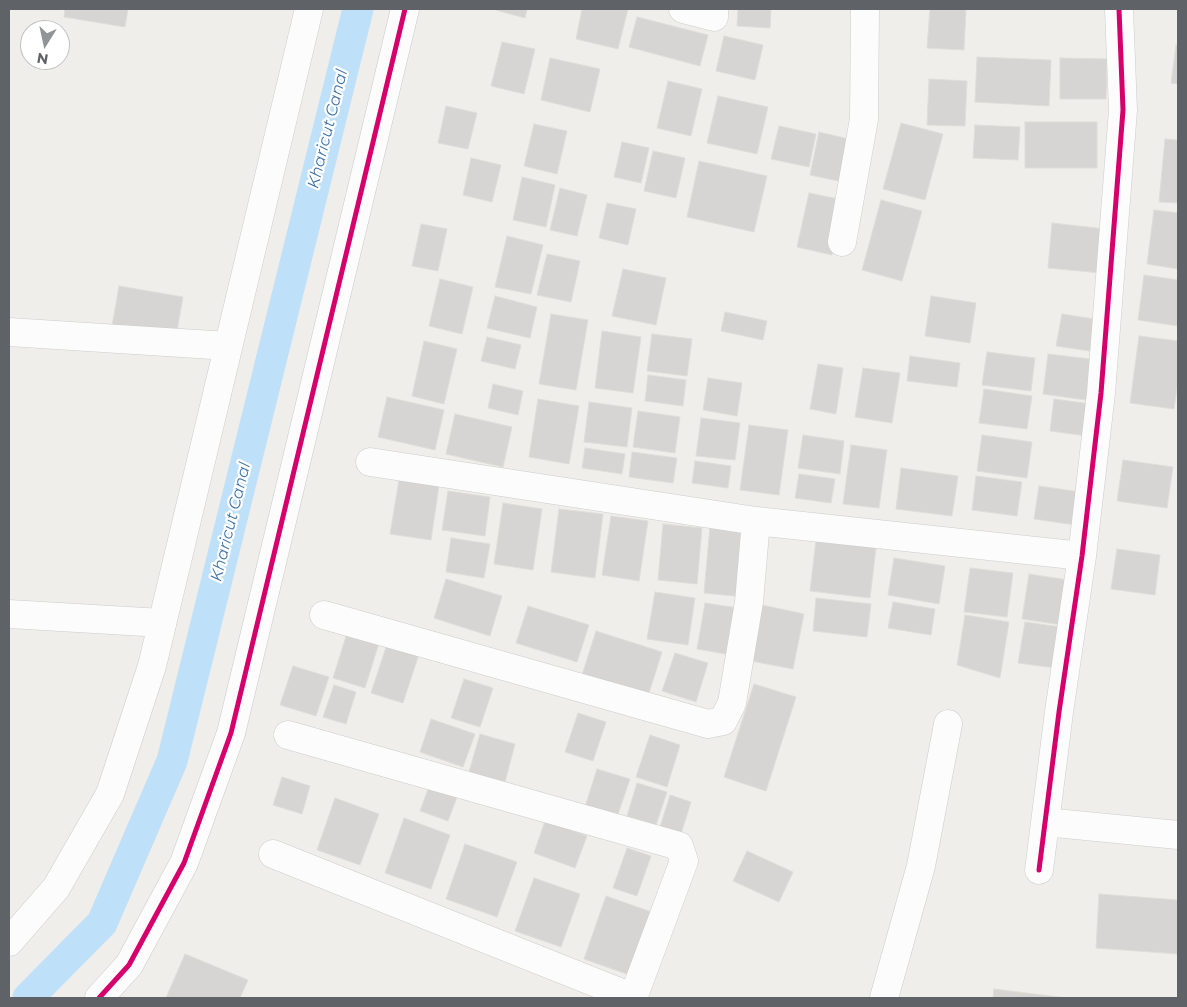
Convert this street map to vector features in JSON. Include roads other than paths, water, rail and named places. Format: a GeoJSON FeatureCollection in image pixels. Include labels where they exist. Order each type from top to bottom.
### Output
{"type":"FeatureCollection","features":[{"type":"Feature","properties":{"kind":"street"},"geometry":{"type":"LineString","coordinates":[[9,942],[56,888],[110,794],[152,666],[309,9]]}},
{"type":"Feature","properties":{"kind":"street"},"geometry":{"type":"LineString","coordinates":[[99,998],[129,965],[184,862],[230,733],[405,9]]}},
{"type":"Feature","properties":{"kind":"street"},"geometry":{"type":"LineString","coordinates":[[683,9],[714,17],[714,9]]}},
{"type":"Feature","properties":{"kind":"street"},"geometry":{"type":"LineString","coordinates":[[842,242],[864,119],[865,9]]}},
{"type":"Feature","properties":{"kind":"street"},"geometry":{"type":"LineString","coordinates":[[1040,870],[1082,556],[1101,393],[1123,110],[1119,9]]}},
{"type":"Feature","properties":{"kind":"street"},"geometry":{"type":"LineString","coordinates":[[9,332],[228,346]]}},
{"type":"Feature","properties":{"kind":"street"},"geometry":{"type":"LineString","coordinates":[[370,462],[756,521],[1082,556]]}},
{"type":"Feature","properties":{"kind":"street"},"geometry":{"type":"LineString","coordinates":[[324,615],[708,724],[723,721],[732,702],[747,611],[756,521]]}},
{"type":"Feature","properties":{"kind":"street"},"geometry":{"type":"LineString","coordinates":[[9,614],[162,623]]}},
{"type":"Feature","properties":{"kind":"street"},"geometry":{"type":"LineString","coordinates":[[884,998],[921,866],[948,724]]}},
{"type":"Feature","properties":{"kind":"street"},"geometry":{"type":"LineString","coordinates":[[273,854],[634,998],[684,861],[679,846],[288,735]]}},
{"type":"Feature","properties":{"kind":"street"},"geometry":{"type":"LineString","coordinates":[[1045,822],[1178,835]]}},
{"type":"Feature","properties":{"kind":"waterway","name":"Kharicut Canal"},"geometry":{"type":"LineString","coordinates":[[28,998],[102,923],[172,761],[358,9]]}}]}
